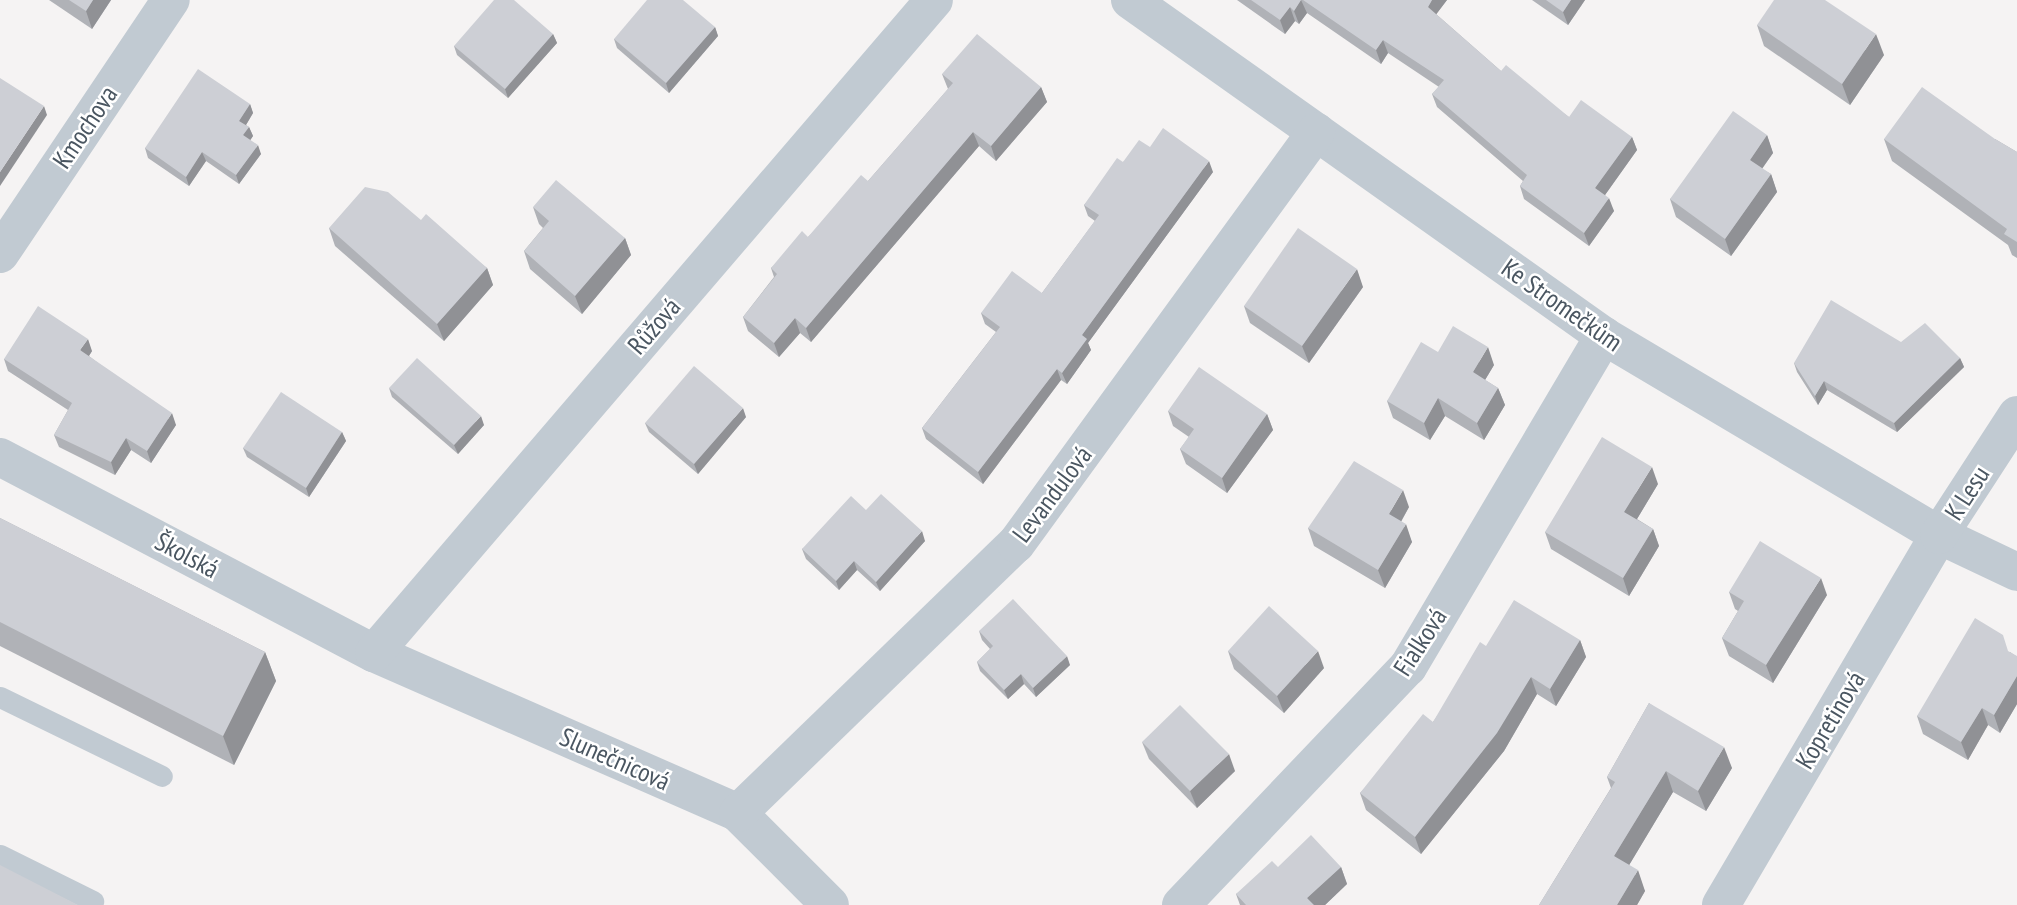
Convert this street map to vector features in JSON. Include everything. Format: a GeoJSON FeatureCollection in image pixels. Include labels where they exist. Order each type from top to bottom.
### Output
{"type":"FeatureCollection","features":[{"type":"Feature","properties":{"kind":"street","name":"Kmochova"},"geometry":{"type":"LineString","coordinates":[[0,254],[171,0]]}},
{"type":"Feature","properties":{"kind":"street","name":"Růžová"},"geometry":{"type":"LineString","coordinates":[[374,653],[934,0]]}},
{"type":"Feature","properties":{"kind":"street","name":"Ke Stromečkům"},"geometry":{"type":"LineString","coordinates":[[1130,0],[1604,336],[1939,535],[2017,572]]}},
{"type":"Feature","properties":{"kind":"street","name":"Levandulová"},"geometry":{"type":"LineString","coordinates":[[738,813],[1016,544],[1317,132]]}},
{"type":"Feature","properties":{"kind":"street","name":"Fialková"},"geometry":{"type":"LineString","coordinates":[[1181,905],[1408,667],[1604,336]]}},
{"type":"Feature","properties":{"kind":"street","name":"K Lesu"},"geometry":{"type":"LineString","coordinates":[[1939,535],[2017,415]]}},
{"type":"Feature","properties":{"kind":"street","name":"Školská"},"geometry":{"type":"LineString","coordinates":[[0,457],[374,653]]}},
{"type":"Feature","properties":{"kind":"street","name":"Kopretinová"},"geometry":{"type":"LineString","coordinates":[[1721,905],[1939,535]]}},
{"type":"Feature","properties":{"kind":"street","name":"Slunečnicová"},"geometry":{"type":"LineString","coordinates":[[374,653],[738,813],[830,905]]}},
{"type":"Feature","properties":{"kind":"lane"},"geometry":{"type":"LineString","coordinates":[[0,697],[162,776]]}},
{"type":"Feature","properties":{"kind":"lane"},"geometry":{"type":"LineString","coordinates":[[0,855],[93,901]]}},
{"type":"Feature","properties":{"kind":"building"},"geometry":{"type":"Polygon","coordinates":[[[69,0],[93,0],[86,11],[69,0]]]}},
{"type":"Feature","properties":{"kind":"building"},"geometry":{"type":"Polygon","coordinates":[[[494,0],[514,0],[553,34],[505,89],[454,46],[494,0]]]}},
{"type":"Feature","properties":{"kind":"building"},"geometry":{"type":"Polygon","coordinates":[[[647,0],[683,0],[715,27],[666,83],[614,39],[647,0]]]}},
{"type":"Feature","properties":{"kind":"building"},"geometry":{"type":"Polygon","coordinates":[[[1251,0],[1301,0],[1294,11],[1290,7],[1280,20],[1251,0]]]}},
{"type":"Feature","properties":{"kind":"building"},"geometry":{"type":"Polygon","coordinates":[[[1303,0],[1432,0],[1428,7],[1501,71],[1506,65],[1569,117],[1581,100],[1632,137],[1595,188],[1609,198],[1584,233],[1520,186],[1527,175],[1432,94],[1444,80],[1383,40],[1376,50],[1303,0]]]}},
{"type":"Feature","properties":{"kind":"building"},"geometry":{"type":"Polygon","coordinates":[[[1546,0],[1571,0],[1563,12],[1546,0]]]}},
{"type":"Feature","properties":{"kind":"building"},"geometry":{"type":"Polygon","coordinates":[[[1774,0],[1825,0],[1876,34],[1842,84],[1757,25],[1774,0]]]}},
{"type":"Feature","properties":{"kind":"building"},"geometry":{"type":"Polygon","coordinates":[[[977,34],[1041,87],[991,146],[973,132],[806,328],[795,318],[774,343],[743,317],[777,274],[771,268],[802,231],[808,237],[861,175],[868,181],[953,83],[942,74],[977,34]]]}},
{"type":"Feature","properties":{"kind":"building"},"geometry":{"type":"Polygon","coordinates":[[[198,69],[250,104],[239,121],[249,127],[243,135],[258,145],[236,175],[202,152],[186,177],[145,148],[198,69]]]}},
{"type":"Feature","properties":{"kind":"building"},"geometry":{"type":"Polygon","coordinates":[[[0,78],[44,106],[0,172],[0,78]]]}},
{"type":"Feature","properties":{"kind":"building"},"geometry":{"type":"Polygon","coordinates":[[[1922,87],[2017,152],[2017,242],[2004,234],[2007,229],[1884,139],[1922,87]]]}},
{"type":"Feature","properties":{"kind":"building"},"geometry":{"type":"Polygon","coordinates":[[[1733,111],[1767,135],[1750,160],[1771,174],[1725,239],[1670,199],[1733,111]]]}},
{"type":"Feature","properties":{"kind":"building"},"geometry":{"type":"Polygon","coordinates":[[[1163,128],[1209,161],[1082,335],[1087,339],[1062,373],[1057,369],[978,472],[922,428],[1000,327],[981,313],[1012,271],[1042,293],[1099,215],[1084,205],[1117,158],[1123,162],[1139,140],[1150,147],[1163,128]]]}},
{"type":"Feature","properties":{"kind":"building"},"geometry":{"type":"Polygon","coordinates":[[[556,180],[625,238],[575,296],[524,251],[549,221],[533,207],[556,180]]]}},
{"type":"Feature","properties":{"kind":"building"},"geometry":{"type":"Polygon","coordinates":[[[365,187],[388,192],[421,220],[426,214],[487,268],[437,324],[329,228],[365,187]]]}},
{"type":"Feature","properties":{"kind":"building"},"geometry":{"type":"Polygon","coordinates":[[[1298,228],[1357,269],[1302,346],[1244,306],[1298,228]]]}},
{"type":"Feature","properties":{"kind":"building"},"geometry":{"type":"Polygon","coordinates":[[[1831,300],[1901,342],[1925,323],[1960,358],[1894,423],[1824,381],[1815,396],[1794,363],[1831,300]]]}},
{"type":"Feature","properties":{"kind":"building"},"geometry":{"type":"Polygon","coordinates":[[[38,306],[88,339],[80,350],[172,413],[147,451],[126,438],[111,462],[54,435],[72,403],[4,359],[38,306]]]}},
{"type":"Feature","properties":{"kind":"building"},"geometry":{"type":"Polygon","coordinates":[[[1453,326],[1488,347],[1473,372],[1498,388],[1477,423],[1438,398],[1424,423],[1387,401],[1421,342],[1438,352],[1453,326]]]}},
{"type":"Feature","properties":{"kind":"building"},"geometry":{"type":"Polygon","coordinates":[[[417,358],[481,416],[454,445],[389,388],[417,358]]]}},
{"type":"Feature","properties":{"kind":"building"},"geometry":{"type":"Polygon","coordinates":[[[694,366],[743,408],[694,464],[645,423],[694,366]]]}},
{"type":"Feature","properties":{"kind":"building"},"geometry":{"type":"Polygon","coordinates":[[[1199,367],[1267,414],[1222,478],[1180,449],[1194,429],[1168,411],[1199,367]]]}},
{"type":"Feature","properties":{"kind":"building"},"geometry":{"type":"Polygon","coordinates":[[[281,392],[342,432],[306,488],[243,448],[281,392]]]}},
{"type":"Feature","properties":{"kind":"building"},"geometry":{"type":"Polygon","coordinates":[[[1602,437],[1652,467],[1624,512],[1653,529],[1623,578],[1545,532],[1602,437]]]}},
{"type":"Feature","properties":{"kind":"building"},"geometry":{"type":"Polygon","coordinates":[[[1354,461],[1403,490],[1389,514],[1406,524],[1378,570],[1308,528],[1354,461]]]}},
{"type":"Feature","properties":{"kind":"building"},"geometry":{"type":"Polygon","coordinates":[[[881,494],[922,531],[876,582],[854,561],[836,581],[802,549],[851,496],[866,510],[881,494]]]}},
{"type":"Feature","properties":{"kind":"building"},"geometry":{"type":"Polygon","coordinates":[[[0,518],[265,652],[223,736],[0,622],[0,518]]]}},
{"type":"Feature","properties":{"kind":"building"},"geometry":{"type":"Polygon","coordinates":[[[1760,541],[1821,578],[1766,665],[1722,638],[1744,601],[1729,592],[1760,541]]]}},
{"type":"Feature","properties":{"kind":"building"},"geometry":{"type":"Polygon","coordinates":[[[1013,599],[1067,656],[1033,688],[1021,674],[1004,690],[977,662],[993,646],[979,631],[1013,599]]]}},
{"type":"Feature","properties":{"kind":"building"},"geometry":{"type":"Polygon","coordinates":[[[1514,600],[1580,640],[1550,689],[1531,677],[1497,733],[1415,837],[1360,793],[1423,714],[1433,722],[1480,642],[1486,646],[1514,600]]]}},
{"type":"Feature","properties":{"kind":"building"},"geometry":{"type":"Polygon","coordinates":[[[1269,606],[1318,651],[1277,696],[1228,651],[1269,606]]]}},
{"type":"Feature","properties":{"kind":"building"},"geometry":{"type":"Polygon","coordinates":[[[1975,618],[2003,635],[2008,651],[2017,656],[2017,676],[1994,715],[1982,708],[1961,742],[1917,716],[1975,618]]]}},
{"type":"Feature","properties":{"kind":"building"},"geometry":{"type":"Polygon","coordinates":[[[1649,703],[1724,747],[1698,791],[1666,771],[1614,856],[1638,870],[1617,905],[1539,905],[1615,782],[1607,777],[1649,703]]]}},
{"type":"Feature","properties":{"kind":"building"},"geometry":{"type":"Polygon","coordinates":[[[1180,705],[1229,754],[1190,791],[1142,742],[1180,705]]]}},
{"type":"Feature","properties":{"kind":"building"},"geometry":{"type":"Polygon","coordinates":[[[1311,835],[1341,867],[1307,898],[1314,905],[1246,905],[1236,894],[1272,861],[1278,867],[1311,835]]]}},
{"type":"Feature","properties":{"kind":"building"},"geometry":{"type":"Polygon","coordinates":[[[0,865],[78,905],[0,905],[0,865]]]}}]}
